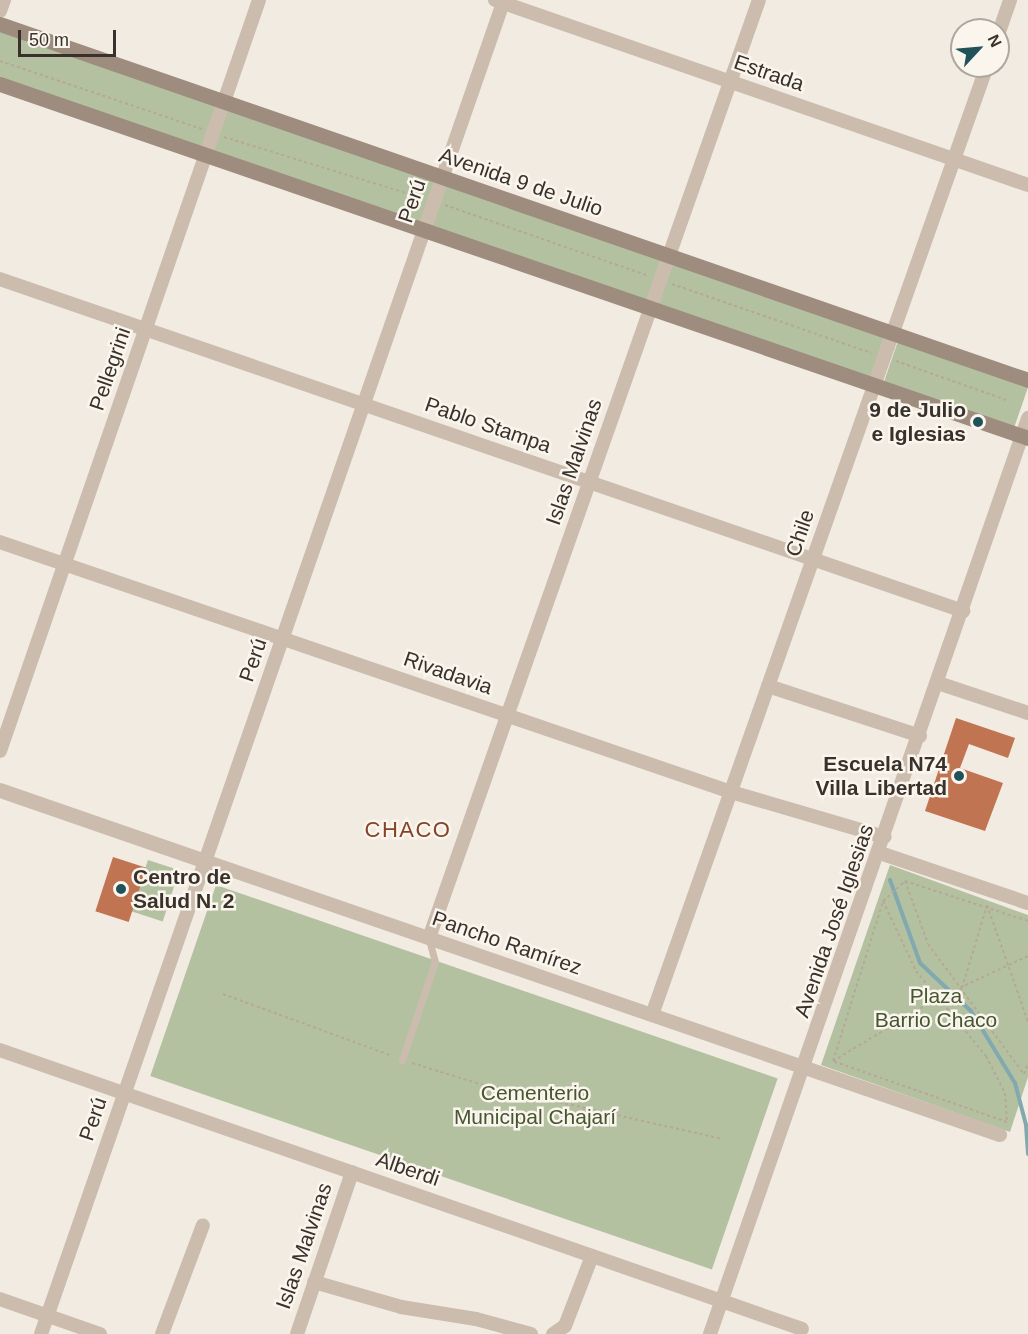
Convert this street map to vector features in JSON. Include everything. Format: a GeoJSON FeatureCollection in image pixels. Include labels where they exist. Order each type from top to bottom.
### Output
{"type":"FeatureCollection","features":[{"type":"Feature","properties":{"kind":"main road","name":"Avenida 9 de Julio"},"geometry":{"type":"LineString","coordinates":[[0,24],[1028,380]]}},
{"type":"Feature","properties":{"kind":"main road"},"geometry":{"type":"LineString","coordinates":[[0,84],[1025,438]]}},
{"type":"Feature","properties":{"kind":"street"},"geometry":{"type":"LineString","coordinates":[[0,11],[4,0]]}},
{"type":"Feature","properties":{"kind":"street","name":"Pellegrini"},"geometry":{"type":"LineString","coordinates":[[0,751],[259,0]]}},
{"type":"Feature","properties":{"kind":"street","name":"Islas Malvinas"},"geometry":{"type":"LineString","coordinates":[[429,938],[759,0]]}},
{"type":"Feature","properties":{"kind":"street"},"geometry":{"type":"LineString","coordinates":[[1004,18],[1010,0]]}},
{"type":"Feature","properties":{"kind":"street","name":"Estrada"},"geometry":{"type":"LineString","coordinates":[[501,1],[1028,185]]}},
{"type":"Feature","properties":{"kind":"street","name":"Perú"},"geometry":{"type":"LineString","coordinates":[[41,1334],[424,231],[501,1]]}},
{"type":"Feature","properties":{"kind":"street","name":"Chile"},"geometry":{"type":"LineString","coordinates":[[652,1015],[983,78]]}},
{"type":"Feature","properties":{"kind":"street","name":"Pablo Stampa"},"geometry":{"type":"LineString","coordinates":[[0,279],[963,611]]}},
{"type":"Feature","properties":{"kind":"street","name":"Avenida José Iglesias"},"geometry":{"type":"LineString","coordinates":[[710,1334],[1025,438],[1028,418]]}},
{"type":"Feature","properties":{"kind":"street","name":"Rivadavia"},"geometry":{"type":"LineString","coordinates":[[0,542],[731,792],[885,837]]}},
{"type":"Feature","properties":{"kind":"street"},"geometry":{"type":"LineString","coordinates":[[938,683],[1028,713]]}},
{"type":"Feature","properties":{"kind":"street"},"geometry":{"type":"LineString","coordinates":[[768,686],[920,736]]}},
{"type":"Feature","properties":{"kind":"street","name":"Pancho Ramírez"},"geometry":{"type":"LineString","coordinates":[[0,790],[1000,1136]]}},
{"type":"Feature","properties":{"kind":"street"},"geometry":{"type":"LineString","coordinates":[[879,853],[1028,903]]}},
{"type":"Feature","properties":{"kind":"street","name":"Alberdi"},"geometry":{"type":"LineString","coordinates":[[0,1050],[722,1299],[802,1329]]}},
{"type":"Feature","properties":{"kind":"street","name":"Islas Malvinas"},"geometry":{"type":"LineString","coordinates":[[297,1334],[352,1172]]}},
{"type":"Feature","properties":{"kind":"street"},"geometry":{"type":"LineString","coordinates":[[162,1334],[203,1225]]}},
{"type":"Feature","properties":{"kind":"street"},"geometry":{"type":"LineString","coordinates":[[553,1334],[565,1326],[592,1256]]}},
{"type":"Feature","properties":{"kind":"street"},"geometry":{"type":"LineString","coordinates":[[315,1282],[401,1307],[476,1319],[531,1334]]}},
{"type":"Feature","properties":{"kind":"street"},"geometry":{"type":"LineString","coordinates":[[0,1299],[100,1334]]}},
{"type":"Feature","properties":{"kind":"lane"},"geometry":{"type":"LineString","coordinates":[[402,1060],[435,962],[429,938]]}},
{"type":"Feature","properties":{"kind":"path"},"geometry":{"type":"LineString","coordinates":[[0,61],[212,133],[434,202],[1006,400]]}},
{"type":"Feature","properties":{"kind":"path"},"geometry":{"type":"LineString","coordinates":[[833,1061],[883,901],[905,881]]}},
{"type":"Feature","properties":{"kind":"path"},"geometry":{"type":"LineString","coordinates":[[905,881],[987,905],[1028,921]]}},
{"type":"Feature","properties":{"kind":"path"},"geometry":{"type":"LineString","coordinates":[[905,881],[928,944],[1024,1074],[1028,1063]]}},
{"type":"Feature","properties":{"kind":"path"},"geometry":{"type":"LineString","coordinates":[[833,1061],[1007,1122],[1005,1093],[986,1056],[915,971],[883,901]]}},
{"type":"Feature","properties":{"kind":"path"},"geometry":{"type":"LineString","coordinates":[[987,905],[1006,967],[1028,1022]]}},
{"type":"Feature","properties":{"kind":"path"},"geometry":{"type":"LineString","coordinates":[[962,988],[987,905]]}},
{"type":"Feature","properties":{"kind":"path"},"geometry":{"type":"LineString","coordinates":[[833,1061],[938,998],[1028,956]]}},
{"type":"Feature","properties":{"kind":"path"},"geometry":{"type":"LineString","coordinates":[[223,994],[402,1060],[483,1084],[723,1140]]}},
{"type":"Feature","properties":{"kind":"green space"},"geometry":{"type":"Polygon","coordinates":[[[0,28],[218,103],[202,150],[0,81],[0,28]]]}},
{"type":"Feature","properties":{"kind":"green space"},"geometry":{"type":"Polygon","coordinates":[[[227,108],[435,180],[420,223],[212,151],[227,108]]]}},
{"type":"Feature","properties":{"kind":"green space"},"geometry":{"type":"Polygon","coordinates":[[[446,184],[662,258],[647,301],[431,227],[446,184]]]}},
{"type":"Feature","properties":{"kind":"green space"},"geometry":{"type":"Polygon","coordinates":[[[672,262],[885,335],[870,379],[657,305],[672,262]]]}},
{"type":"Feature","properties":{"kind":"green space"},"geometry":{"type":"Polygon","coordinates":[[[898,341],[1028,386],[1014,428],[884,383],[898,341]]]}},
{"type":"Feature","properties":{"kind":"green space"},"geometry":{"type":"Polygon","coordinates":[[[148,860],[179,870],[163,922],[131,911],[148,860]]]}},
{"type":"Feature","properties":{"kind":"green space","name":"Plaza Barrio Chaco"},"geometry":{"type":"Polygon","coordinates":[[[890,865],[1028,915],[1028,1077],[1010,1132],[821,1065],[890,865]]]}},
{"type":"Feature","properties":{"kind":"green space","name":"Cementerio Municipal Chajarí"},"geometry":{"type":"Polygon","coordinates":[[[216,885],[778,1078],[712,1269],[150,1076],[216,885]]]}},
{"type":"Feature","properties":{"kind":"building","name":"Escuela N74 Villa Libertad"},"geometry":{"type":"Polygon","coordinates":[[[956,718],[1015,738],[1008,758],[969,744],[960,768],[1003,783],[985,831],[925,811],[956,718]]]}},
{"type":"Feature","properties":{"kind":"building","name":"Centro de Salud N. 2"},"geometry":{"type":"Polygon","coordinates":[[[113,857],[146,868],[129,922],[95,911],[113,857]]]}},
{"type":"Feature","properties":{"kind":"waterway"},"geometry":{"type":"LineString","coordinates":[[890,880],[920,963],[971,1011],[1015,1083],[1026,1125],[1028,1154]]}},
{"type":"Feature","properties":{"kind":"place","name":"9 de Julio e Iglesias"},"geometry":{"type":"Point","coordinates":[978,422]}},
{"type":"Feature","properties":{"kind":"place","name":"Escuela N74 Villa Libertad"},"geometry":{"type":"Point","coordinates":[959,776]}},
{"type":"Feature","properties":{"kind":"place","name":"Centro de Salud N. 2"},"geometry":{"type":"Point","coordinates":[121,889]}},
{"type":"Feature","properties":{"kind":"district","name":"CHACO"},"geometry":{"type":"Point","coordinates":[408,830]}}]}
